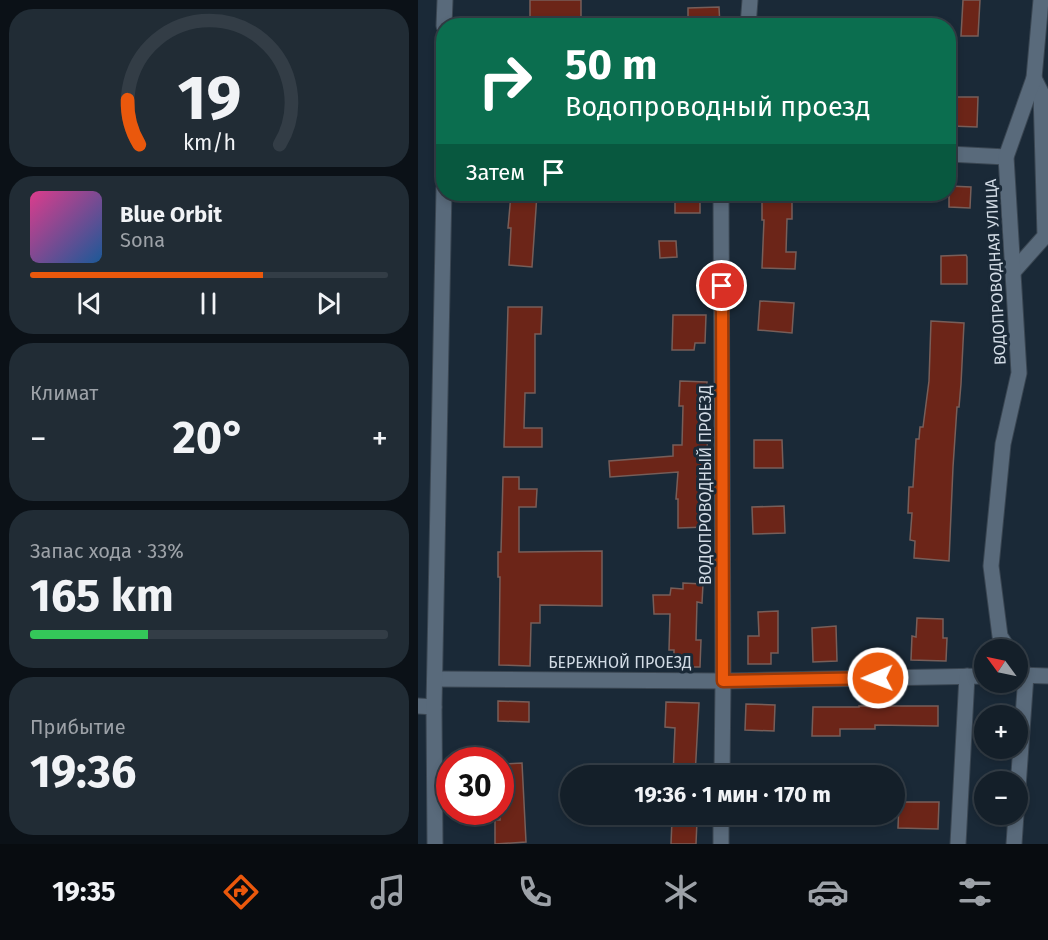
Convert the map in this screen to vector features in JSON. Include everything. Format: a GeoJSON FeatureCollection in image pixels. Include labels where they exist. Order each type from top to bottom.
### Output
{"type":"FeatureCollection","features":[{"type":"Feature","properties":{"kind":"street"},"geometry":{"type":"LineString","coordinates":[[444,18],[445,0]]}},
{"type":"Feature","properties":{"kind":"street"},"geometry":{"type":"LineString","coordinates":[[749,18],[750,0]]}},
{"type":"Feature","properties":{"kind":"street","name":"ВОДОПРОВОДНАЯ УЛИЦА"},"geometry":{"type":"LineString","coordinates":[[1002,639],[991,566],[1003,444],[1019,374],[1006,157],[1034,78],[1040,0]]}},
{"type":"Feature","properties":{"kind":"street"},"geometry":{"type":"LineString","coordinates":[[1013,272],[1045,236],[1041,92],[1034,78]]}},
{"type":"Feature","properties":{"kind":"street"},"geometry":{"type":"LineString","coordinates":[[956,154],[1006,157]]}},
{"type":"Feature","properties":{"kind":"street"},"geometry":{"type":"LineString","coordinates":[[435,844],[434,706],[444,201]]}},
{"type":"Feature","properties":{"kind":"street","name":"ВОДОПРОВОДНЫЙ ПРОЕЗД"},"geometry":{"type":"LineString","coordinates":[[721,201],[722,765]]}},
{"type":"Feature","properties":{"kind":"street"},"geometry":{"type":"LineString","coordinates":[[1028,672],[1048,676]]}},
{"type":"Feature","properties":{"kind":"street"},"geometry":{"type":"LineString","coordinates":[[958,844],[967,676]]}},
{"type":"Feature","properties":{"kind":"street","name":"БЕРЕЖНОЙ ПРОЕЗД"},"geometry":{"type":"LineString","coordinates":[[435,679],[723,681],[974,676]]}},
{"type":"Feature","properties":{"kind":"street"},"geometry":{"type":"LineString","coordinates":[[1018,771],[1020,693]]}},
{"type":"Feature","properties":{"kind":"street"},"geometry":{"type":"LineString","coordinates":[[418,706],[434,706]]}},
{"type":"Feature","properties":{"kind":"street"},"geometry":{"type":"LineString","coordinates":[[721,825],[721,844]]}},
{"type":"Feature","properties":{"kind":"street"},"geometry":{"type":"LineString","coordinates":[[1014,844],[1015,825]]}},
{"type":"Feature","properties":{"kind":"building"},"geometry":{"type":"Polygon","coordinates":[[[530,0],[581,0],[581,18],[530,18],[530,0]]]}},
{"type":"Feature","properties":{"kind":"building"},"geometry":{"type":"Polygon","coordinates":[[[963,0],[980,0],[978,36],[961,36],[963,0]]]}},
{"type":"Feature","properties":{"kind":"building"},"geometry":{"type":"Polygon","coordinates":[[[719,7],[720,18],[688,18],[688,8],[719,7]]]}},
{"type":"Feature","properties":{"kind":"building"},"geometry":{"type":"Polygon","coordinates":[[[956,97],[978,97],[977,127],[956,126],[956,97]]]}},
{"type":"Feature","properties":{"kind":"building"},"geometry":{"type":"Polygon","coordinates":[[[956,186],[971,187],[970,208],[949,207],[949,201],[956,201],[956,186]]]}},
{"type":"Feature","properties":{"kind":"building"},"geometry":{"type":"Polygon","coordinates":[[[510,201],[537,201],[532,267],[509,265],[511,228],[508,228],[510,201]]]}},
{"type":"Feature","properties":{"kind":"building"},"geometry":{"type":"Polygon","coordinates":[[[675,201],[700,201],[700,213],[675,213],[675,201]]]}},
{"type":"Feature","properties":{"kind":"building"},"geometry":{"type":"Polygon","coordinates":[[[762,201],[792,201],[792,219],[787,219],[786,252],[796,252],[795,269],[762,268],[764,220],[762,220],[762,201]]]}},
{"type":"Feature","properties":{"kind":"building"},"geometry":{"type":"Polygon","coordinates":[[[659,241],[676,241],[677,257],[660,258],[659,241]]]}},
{"type":"Feature","properties":{"kind":"building"},"geometry":{"type":"Polygon","coordinates":[[[966,255],[967,284],[941,284],[941,256],[966,255]]]}},
{"type":"Feature","properties":{"kind":"building"},"geometry":{"type":"Polygon","coordinates":[[[760,301],[794,303],[792,333],[758,330],[760,301]]]}},
{"type":"Feature","properties":{"kind":"building"},"geometry":{"type":"Polygon","coordinates":[[[508,307],[542,307],[541,334],[535,334],[535,393],[525,393],[524,428],[542,428],[542,447],[504,447],[508,307]]]}},
{"type":"Feature","properties":{"kind":"building"},"geometry":{"type":"Polygon","coordinates":[[[673,315],[706,315],[705,343],[695,343],[694,350],[672,350],[673,315]]]}},
{"type":"Feature","properties":{"kind":"building"},"geometry":{"type":"Polygon","coordinates":[[[931,321],[964,323],[953,467],[949,561],[914,558],[915,541],[910,540],[912,513],[908,513],[909,487],[913,487],[916,439],[919,439],[920,427],[923,427],[929,381],[931,321]]]}},
{"type":"Feature","properties":{"kind":"building"},"geometry":{"type":"Polygon","coordinates":[[[680,381],[707,382],[705,430],[708,430],[704,511],[706,510],[706,527],[678,528],[678,499],[676,499],[678,472],[610,477],[609,461],[673,456],[673,445],[682,445],[683,406],[679,406],[680,381]]]}},
{"type":"Feature","properties":{"kind":"building"},"geometry":{"type":"Polygon","coordinates":[[[754,440],[782,440],[783,468],[754,468],[754,440]]]}},
{"type":"Feature","properties":{"kind":"building"},"geometry":{"type":"Polygon","coordinates":[[[503,477],[519,477],[519,489],[537,489],[536,507],[519,507],[519,552],[602,551],[602,606],[540,605],[540,623],[531,623],[530,666],[499,665],[498,552],[501,552],[503,477]]]}},
{"type":"Feature","properties":{"kind":"building"},"geometry":{"type":"Polygon","coordinates":[[[784,506],[785,533],[753,534],[752,507],[784,506]]]}},
{"type":"Feature","properties":{"kind":"building"},"geometry":{"type":"Polygon","coordinates":[[[683,583],[703,584],[702,603],[697,602],[696,640],[701,640],[700,667],[674,667],[674,650],[669,650],[670,614],[654,614],[653,595],[670,595],[671,588],[683,589],[683,583]]]}},
{"type":"Feature","properties":{"kind":"building"},"geometry":{"type":"Polygon","coordinates":[[[778,611],[778,653],[771,653],[771,664],[748,664],[748,636],[759,636],[758,612],[778,611]]]}},
{"type":"Feature","properties":{"kind":"building"},"geometry":{"type":"Polygon","coordinates":[[[917,618],[943,619],[943,638],[947,638],[946,661],[911,660],[912,636],[916,637],[917,618]]]}},
{"type":"Feature","properties":{"kind":"building"},"geometry":{"type":"Polygon","coordinates":[[[836,626],[837,661],[813,662],[812,628],[836,626]]]}},
{"type":"Feature","properties":{"kind":"building"},"geometry":{"type":"Polygon","coordinates":[[[498,701],[529,702],[529,722],[498,721],[498,701]]]}},
{"type":"Feature","properties":{"kind":"building"},"geometry":{"type":"Polygon","coordinates":[[[666,702],[699,703],[696,765],[673,765],[675,728],[665,727],[666,702]]]}},
{"type":"Feature","properties":{"kind":"building"},"geometry":{"type":"Polygon","coordinates":[[[746,704],[775,705],[774,731],[745,730],[746,704]]]}},
{"type":"Feature","properties":{"kind":"building"},"geometry":{"type":"Polygon","coordinates":[[[938,706],[938,726],[875,725],[875,729],[840,729],[840,736],[812,736],[813,707],[938,706]]]}},
{"type":"Feature","properties":{"kind":"building"},"geometry":{"type":"Polygon","coordinates":[[[514,763],[522,763],[526,842],[495,844],[495,825],[514,825],[514,763]]]}},
{"type":"Feature","properties":{"kind":"building"},"geometry":{"type":"Polygon","coordinates":[[[905,802],[939,802],[938,829],[898,828],[898,825],[905,825],[905,802]]]}},
{"type":"Feature","properties":{"kind":"building"},"geometry":{"type":"Polygon","coordinates":[[[672,825],[697,825],[696,844],[671,844],[672,825]]]}},
{"type":"Feature","properties":{"kind":"route"},"geometry":{"type":"LineString","coordinates":[[722,286],[723,681],[878,678]]}}]}
